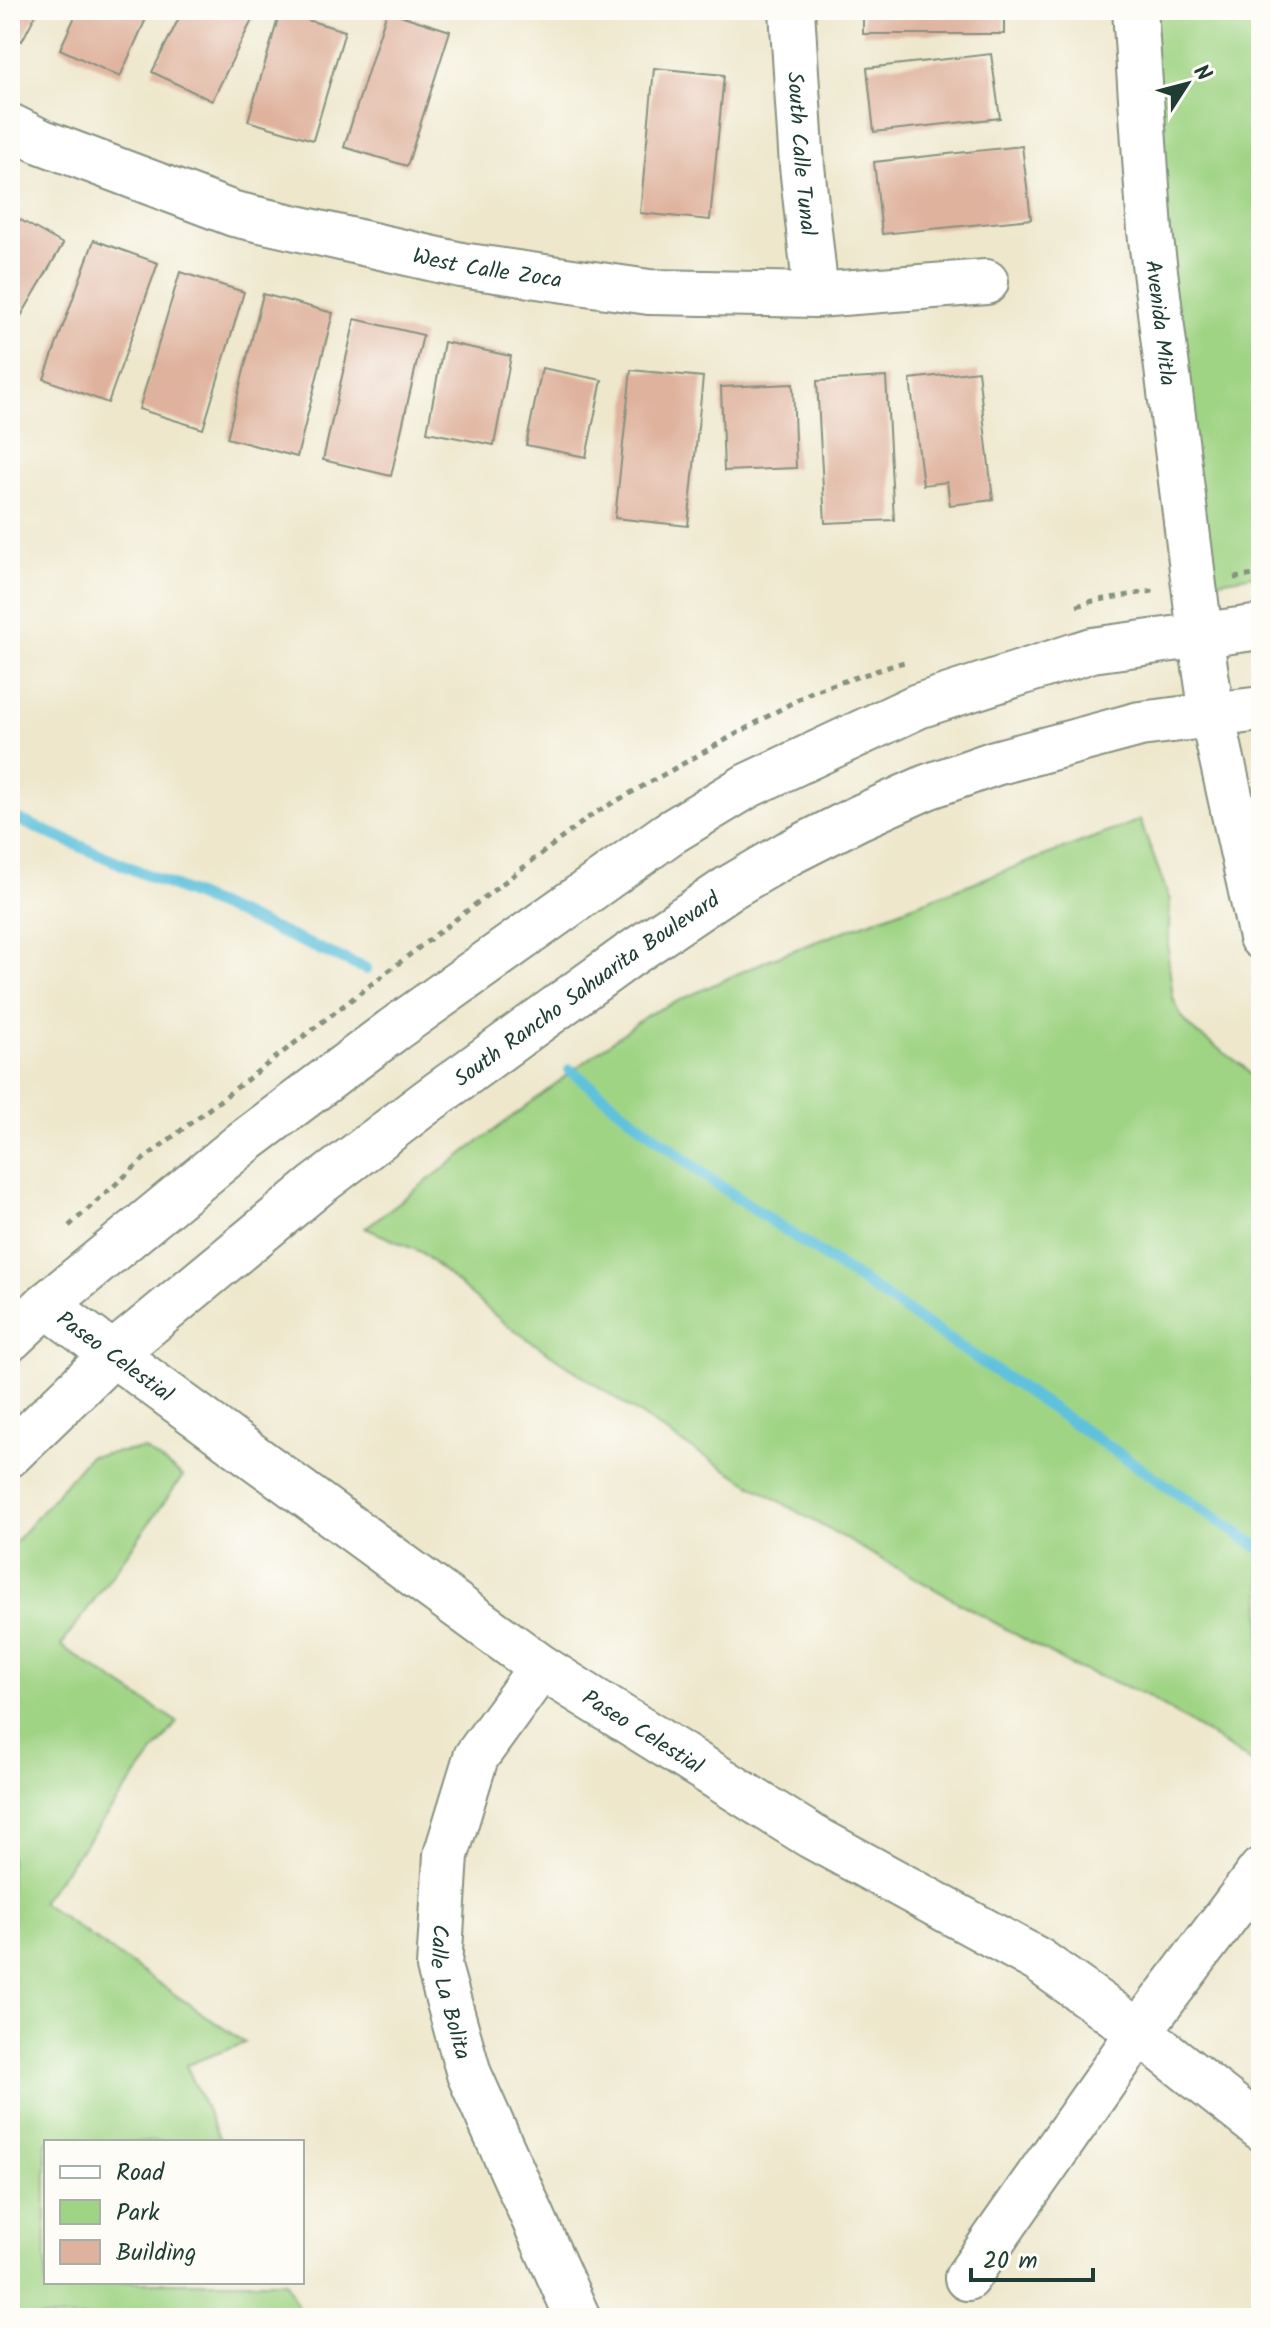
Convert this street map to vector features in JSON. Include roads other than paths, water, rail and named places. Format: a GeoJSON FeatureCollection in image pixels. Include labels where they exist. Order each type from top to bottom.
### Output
{"type":"FeatureCollection","features":[{"type":"Feature","properties":{"kind":"street","name":"South Calle Tunal"},"geometry":{"type":"LineString","coordinates":[[792,10],[802,166],[816,295]]}},
{"type":"Feature","properties":{"kind":"street","name":"Avenida Mitla"},"geometry":{"type":"LineString","coordinates":[[1135,10],[1150,231],[1200,634],[1212,714],[1261,937]]}},
{"type":"Feature","properties":{"kind":"street","name":"West Calle Zoca"},"geometry":{"type":"LineString","coordinates":[[10,126],[40,141],[234,214],[461,265],[649,292],[816,295],[986,282]]}},
{"type":"Feature","properties":{"kind":"street"},"geometry":{"type":"LineString","coordinates":[[10,1339],[46,1305],[244,1142],[393,1030],[668,834],[747,786],[918,706],[1092,650],[1261,627]]}},
{"type":"Feature","properties":{"kind":"street","name":"South Rancho Sahuarita Boulevard"},"geometry":{"type":"LineString","coordinates":[[10,1454],[113,1354],[316,1186],[628,956],[729,888],[858,818],[927,787],[995,763],[1140,724],[1261,709]]}},
{"type":"Feature","properties":{"kind":"street","name":"Paseo Celestial"},"geometry":{"type":"LineString","coordinates":[[46,1305],[541,1667],[811,1836],[1038,1960],[1139,2032],[1261,2128]]}},
{"type":"Feature","properties":{"kind":"street","name":"Calle La Bolita"},"geometry":{"type":"LineString","coordinates":[[541,1667],[476,1757],[446,1855],[439,1967],[469,2074],[578,2318]]}},
{"type":"Feature","properties":{"kind":"street"},"geometry":{"type":"LineString","coordinates":[[967,2278],[1139,2032],[1261,1870]]}},
{"type":"Feature","properties":{"kind":"waterway"},"geometry":{"type":"LineString","coordinates":[[10,816],[366,969]]}},
{"type":"Feature","properties":{"kind":"waterway"},"geometry":{"type":"LineString","coordinates":[[570,1070],[711,1180],[1261,1549]]}}]}
